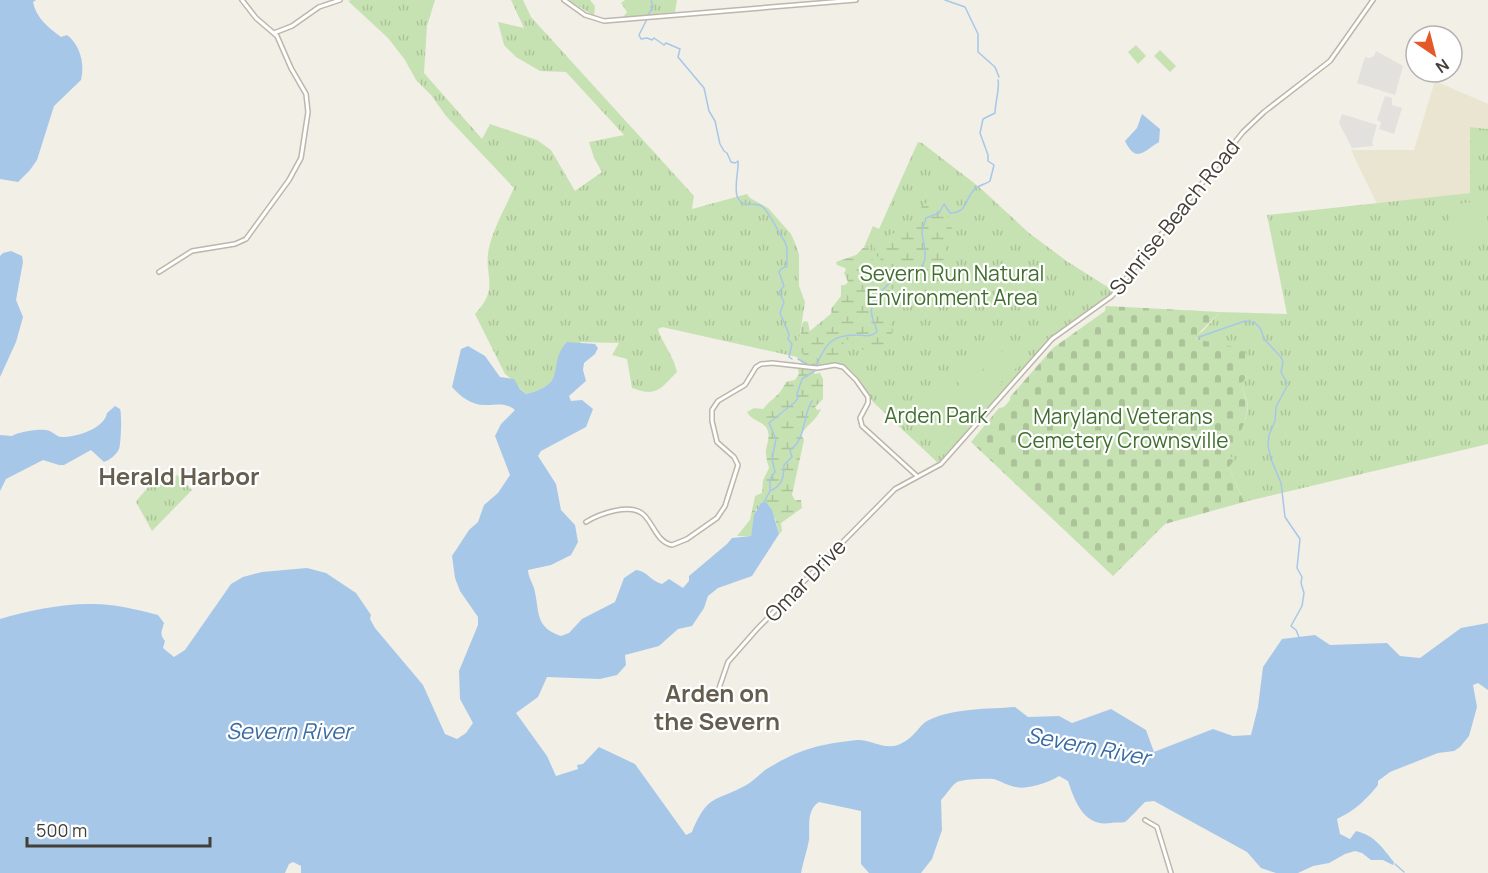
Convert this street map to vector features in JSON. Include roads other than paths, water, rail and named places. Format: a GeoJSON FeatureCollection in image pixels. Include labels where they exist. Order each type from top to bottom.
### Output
{"type":"FeatureCollection","features":[{"type":"Feature","properties":{"kind":"street"},"geometry":{"type":"LineString","coordinates":[[159,272],[192,251],[238,243],[252,233],[299,165],[309,102],[274,33],[256,18],[242,0]]}},
{"type":"Feature","properties":{"kind":"street"},"geometry":{"type":"LineString","coordinates":[[274,33],[292,26],[319,7],[340,0]]}},
{"type":"Feature","properties":{"kind":"street"},"geometry":{"type":"LineString","coordinates":[[564,0],[585,15],[604,21],[856,0]]}},
{"type":"Feature","properties":{"kind":"street","name":"Sunrise Beach Road"},"geometry":{"type":"LineString","coordinates":[[917,476],[941,464],[1052,339],[1112,296],[1243,132],[1264,112],[1330,61],[1373,0]]}},
{"type":"Feature","properties":{"kind":"street"},"geometry":{"type":"LineString","coordinates":[[585,522],[601,514],[619,510],[635,510],[644,515],[661,540],[672,545],[687,539],[712,523],[723,510],[738,465],[734,457],[717,442],[712,410],[718,401],[747,383],[756,367],[761,364],[817,368],[835,365],[843,367],[868,397],[867,406],[860,420],[865,429],[917,476]]}},
{"type":"Feature","properties":{"kind":"street","name":"Omar Drive"},"geometry":{"type":"LineString","coordinates":[[715,700],[728,662],[757,629],[895,489],[917,476]]}},
{"type":"Feature","properties":{"kind":"street"},"geometry":{"type":"LineString","coordinates":[[1145,820],[1157,827],[1171,873]]}},
{"type":"Feature","properties":{"kind":"water"},"geometry":{"type":"Polygon","coordinates":[[[0,0],[36,0],[33,2],[40,18],[61,37],[67,35],[71,39],[82,61],[81,80],[54,106],[37,160],[18,182],[0,179],[0,0]]]}},
{"type":"Feature","properties":{"kind":"water"},"geometry":{"type":"Polygon","coordinates":[[[1142,114],[1160,129],[1159,142],[1145,152],[1137,154],[1129,148],[1125,141],[1137,128],[1142,114]]]}},
{"type":"Feature","properties":{"kind":"water"},"geometry":{"type":"Polygon","coordinates":[[[11,251],[22,256],[23,262],[16,300],[23,317],[16,342],[0,377],[0,256],[11,251]]]}},
{"type":"Feature","properties":{"kind":"water","name":"Severn River"},"geometry":{"type":"Polygon","coordinates":[[[567,342],[595,344],[598,348],[595,354],[584,363],[586,381],[569,396],[571,401],[582,400],[593,409],[586,427],[541,451],[538,456],[556,484],[561,510],[575,525],[578,542],[571,555],[551,565],[528,570],[540,617],[546,628],[561,636],[569,633],[582,619],[615,602],[624,578],[636,570],[643,572],[658,583],[662,584],[669,579],[683,588],[689,581],[689,576],[732,538],[751,536],[754,515],[761,503],[766,502],[772,510],[779,534],[752,576],[718,588],[708,596],[704,608],[692,626],[678,629],[659,646],[625,655],[626,665],[617,675],[600,679],[547,677],[538,697],[516,713],[547,756],[556,776],[578,769],[577,765],[583,764],[599,747],[635,764],[686,835],[692,832],[708,804],[748,784],[767,769],[792,755],[822,745],[857,740],[888,746],[898,745],[909,739],[929,720],[960,711],[1015,707],[1028,717],[1059,716],[1072,723],[1111,709],[1146,730],[1154,752],[1213,729],[1233,736],[1251,735],[1258,707],[1263,667],[1282,639],[1315,635],[1330,645],[1387,643],[1400,656],[1420,658],[1461,628],[1488,623],[1488,690],[1478,683],[1473,685],[1477,707],[1469,736],[1460,747],[1390,772],[1378,781],[1378,785],[1359,805],[1337,819],[1340,834],[1350,839],[1356,831],[1369,836],[1382,847],[1394,862],[1393,865],[1383,860],[1371,860],[1355,851],[1329,863],[1313,866],[1298,873],[1276,873],[1261,868],[1247,852],[1154,801],[1145,802],[1125,822],[1094,821],[1087,817],[1078,805],[1068,781],[1059,776],[1044,783],[1021,788],[991,779],[969,779],[957,782],[941,800],[942,830],[932,859],[921,873],[869,873],[861,864],[861,811],[819,802],[810,814],[809,840],[801,873],[301,873],[301,866],[293,862],[289,864],[285,873],[0,873],[0,619],[44,608],[77,604],[106,604],[132,609],[158,615],[164,623],[163,648],[174,657],[185,650],[231,584],[243,577],[262,572],[307,568],[326,573],[356,593],[371,615],[370,619],[375,628],[423,685],[445,734],[457,739],[466,733],[473,723],[460,699],[459,671],[478,625],[478,617],[460,591],[455,578],[452,556],[469,530],[478,522],[484,505],[498,493],[510,475],[495,436],[501,424],[515,410],[505,405],[482,405],[472,402],[452,387],[461,349],[468,346],[485,356],[500,377],[514,379],[526,394],[540,390],[553,379],[561,350],[567,342]]]}},
{"type":"Feature","properties":{"kind":"water"},"geometry":{"type":"Polygon","coordinates":[[[115,406],[121,412],[120,441],[119,449],[111,459],[104,462],[91,450],[64,465],[43,460],[6,479],[0,491],[0,435],[12,436],[42,430],[50,431],[60,437],[75,436],[101,424],[107,413],[115,406]]]}},
{"type":"Feature","properties":{"kind":"waterway"},"geometry":{"type":"LineString","coordinates":[[648,15],[653,7],[651,0]]}},
{"type":"Feature","properties":{"kind":"waterway"},"geometry":{"type":"LineString","coordinates":[[945,0],[965,7],[978,34],[978,52],[995,67],[999,77]]}},
{"type":"Feature","properties":{"kind":"waterway"},"geometry":{"type":"LineString","coordinates":[[646,21],[639,35],[641,39],[652,40],[654,38],[664,45],[666,43],[680,49],[678,57],[704,88],[720,144],[731,162],[738,161],[736,191],[738,198],[743,203],[763,207],[785,242],[787,266],[779,272],[784,286],[779,292],[784,302],[780,313],[789,334],[788,339],[792,344],[789,357],[792,359]]}},
{"type":"Feature","properties":{"kind":"waterway"},"geometry":{"type":"LineString","coordinates":[[816,366],[823,351],[836,338],[850,335],[868,336],[877,332],[871,313],[876,298],[893,281],[917,270],[924,262],[922,231],[926,218],[939,213],[944,204],[950,213],[960,211],[975,189],[990,181],[994,165],[988,161],[980,133],[983,119],[995,113],[998,80]]}},
{"type":"Feature","properties":{"kind":"waterway"},"geometry":{"type":"LineString","coordinates":[[1199,337],[1245,321],[1255,323],[1265,340],[1281,357],[1283,362],[1281,372],[1287,383]]}},
{"type":"Feature","properties":{"kind":"waterway"},"geometry":{"type":"LineString","coordinates":[[798,359],[807,364]]}},
{"type":"Feature","properties":{"kind":"waterway"},"geometry":{"type":"LineString","coordinates":[[763,504],[770,491],[770,479],[775,472],[772,459],[776,439],[769,423],[795,402],[802,379],[816,370]]}},
{"type":"Feature","properties":{"kind":"waterway"},"geometry":{"type":"LineString","coordinates":[[1287,386],[1276,407],[1275,421],[1269,435],[1268,446],[1281,483],[1285,517],[1300,539],[1297,568],[1302,577],[1304,593],[1302,606],[1291,626],[1299,637]]}},
{"type":"Feature","properties":{"kind":"waterway"},"geometry":{"type":"LineString","coordinates":[[770,491],[782,481],[784,465],[792,457],[790,450],[802,433],[812,401]]}},
{"type":"Feature","properties":{"kind":"waterway"},"geometry":{"type":"LineString","coordinates":[[1395,864],[1404,872]]}},
{"type":"Feature","properties":{"kind":"district","name":"Herald Harbor"},"geometry":{"type":"Point","coordinates":[179,475]}},
{"type":"Feature","properties":{"kind":"district","name":"Arden on the Severn"},"geometry":{"type":"Point","coordinates":[717,706]}},
{"type":"Feature","properties":{"kind":"park label","name":"Severn Run Natural Environment Area"},"geometry":{"type":"Point","coordinates":[952,285]}},
{"type":"Feature","properties":{"kind":"park label","name":"Arden Park"},"geometry":{"type":"Point","coordinates":[936,415]}},
{"type":"Feature","properties":{"kind":"park label","name":"Maryland Veterans Cemetery Crownsville"},"geometry":{"type":"Point","coordinates":[1123,428]}}]}
